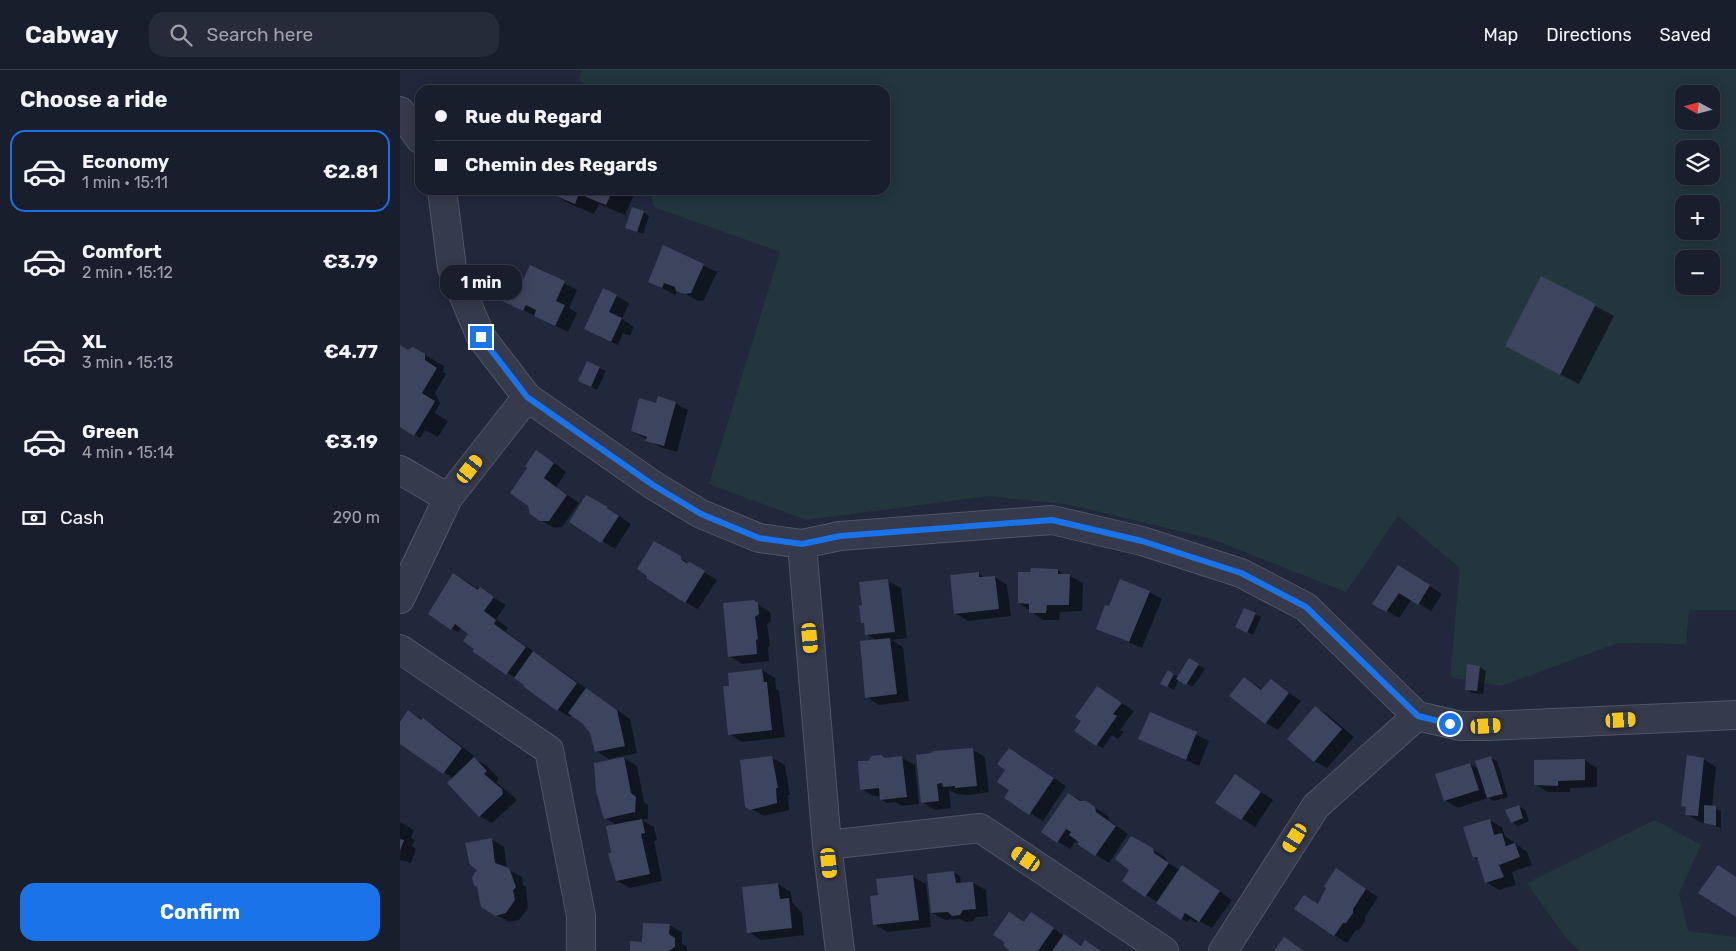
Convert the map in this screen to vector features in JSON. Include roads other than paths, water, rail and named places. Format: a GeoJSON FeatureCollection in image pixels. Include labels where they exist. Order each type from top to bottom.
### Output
{"type":"FeatureCollection","features":[{"type":"Feature","properties":{"kind":"street"},"geometry":{"type":"LineString","coordinates":[[400,111],[415,132]]}},
{"type":"Feature","properties":{"kind":"street"},"geometry":{"type":"LineString","coordinates":[[443,195],[452,268],[477,329],[481,337],[527,397],[653,485],[701,514],[759,538],[802,544],[840,536],[1052,520],[1142,541],[1241,573],[1306,607],[1418,716],[1462,726],[1486,726],[1736,715]]}},
{"type":"Feature","properties":{"kind":"street"},"geometry":{"type":"LineString","coordinates":[[400,599],[448,498],[527,397]]}},
{"type":"Feature","properties":{"kind":"street"},"geometry":{"type":"LineString","coordinates":[[400,470],[448,498]]}},
{"type":"Feature","properties":{"kind":"street"},"geometry":{"type":"LineString","coordinates":[[802,544],[827,845],[840,951]]}},
{"type":"Feature","properties":{"kind":"street"},"geometry":{"type":"LineString","coordinates":[[400,649],[549,750],[581,916],[581,951]]}},
{"type":"Feature","properties":{"kind":"street"},"geometry":{"type":"LineString","coordinates":[[1223,951],[1316,806],[1418,716]]}},
{"type":"Feature","properties":{"kind":"street"},"geometry":{"type":"LineString","coordinates":[[827,845],[980,828],[1164,951]]}}]}
